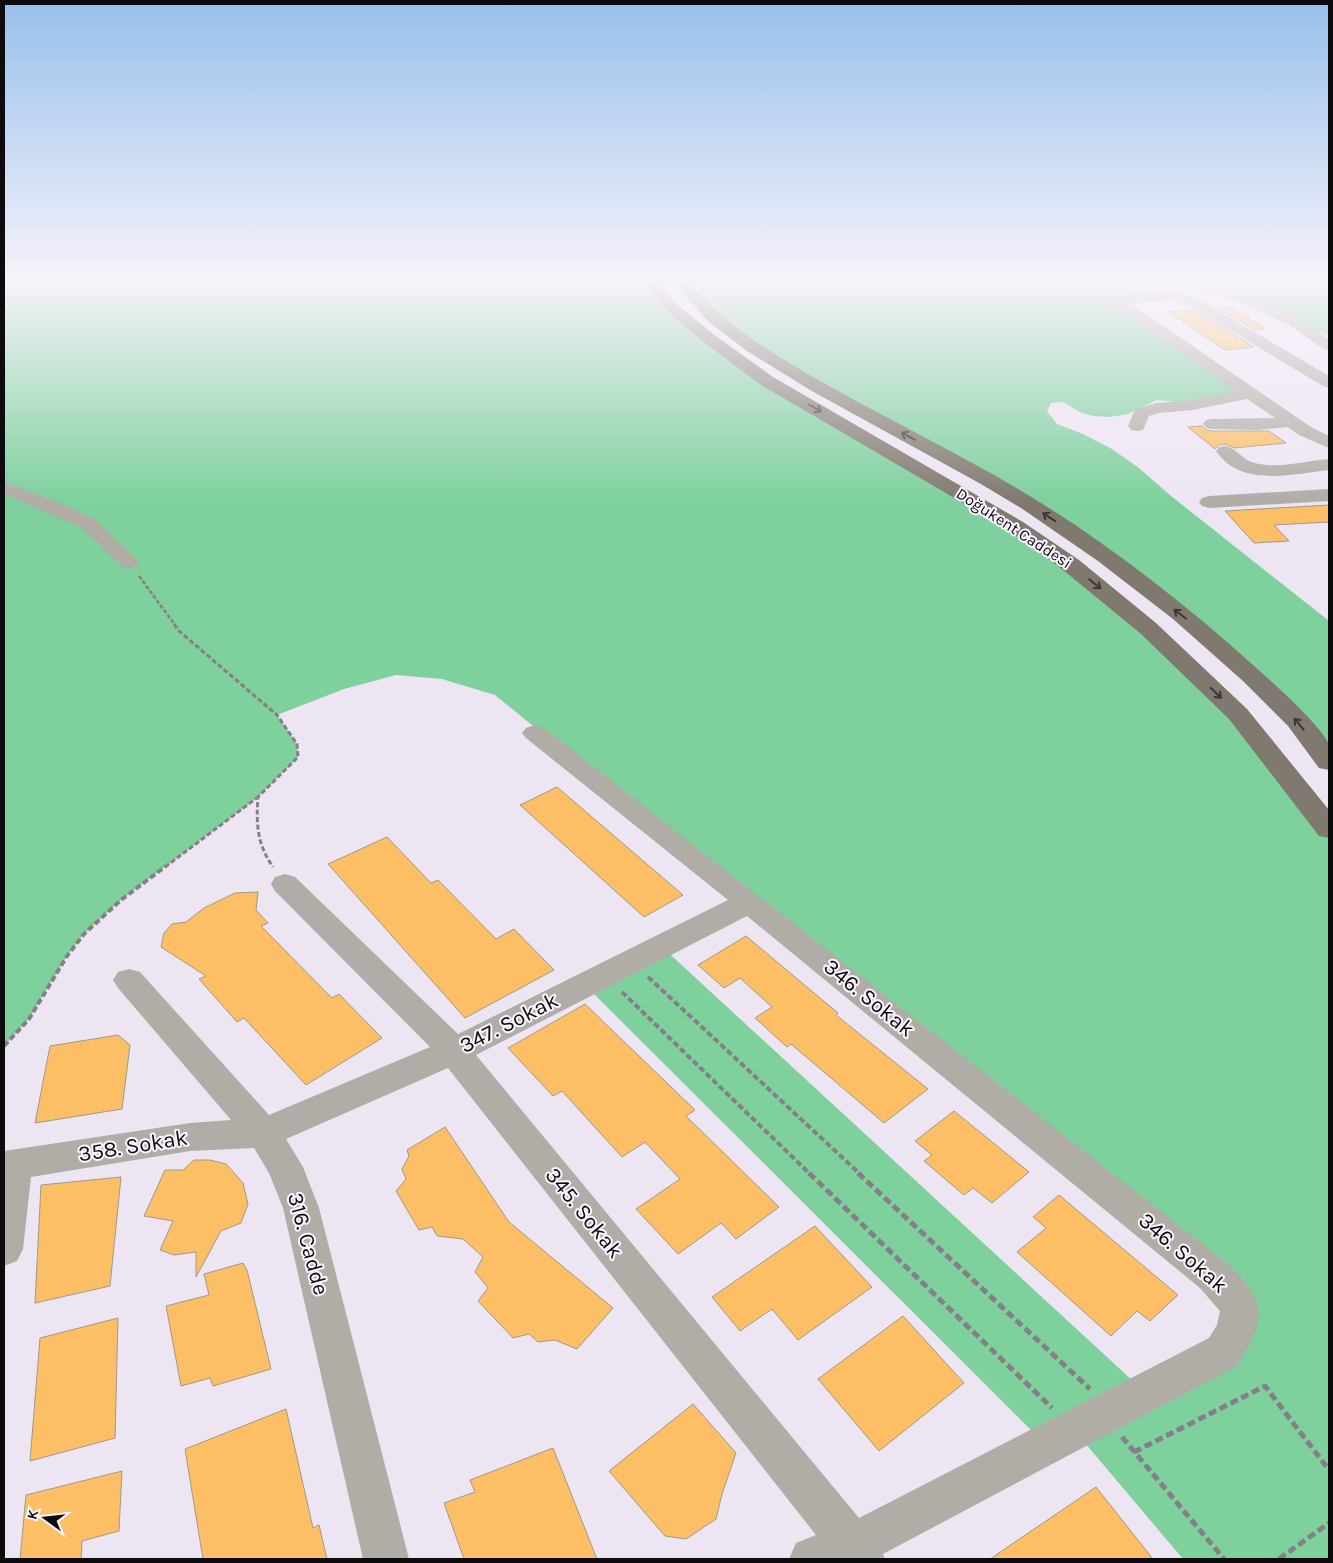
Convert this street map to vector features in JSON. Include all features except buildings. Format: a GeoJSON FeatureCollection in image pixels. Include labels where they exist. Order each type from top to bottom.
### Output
{"type":"FeatureCollection","features":[{"type":"Feature","properties":{"kind":"main road","name":"Doğukent Caddesi"},"geometry":{"type":"LineString","coordinates":[[733,356],[767,381],[1016,526],[1071,565],[1148,628],[1238,714],[1329,829]]}},
{"type":"Feature","properties":{"kind":"main road","name":"Doğukent Caddesi"},"geometry":{"type":"LineString","coordinates":[[766,356],[793,373],[988,480],[1049,517],[1105,557],[1188,620],[1287,710],[1329,762]]}},
{"type":"Feature","properties":{"kind":"street"},"geometry":{"type":"LineString","coordinates":[[1197,356],[1299,426],[1329,442]]}},
{"type":"Feature","properties":{"kind":"street"},"geometry":{"type":"LineString","coordinates":[[1284,356],[1329,383]]}},
{"type":"Feature","properties":{"kind":"street"},"geometry":{"type":"LineString","coordinates":[[1136,426],[1141,413],[1148,410],[1193,406],[1251,393]]}},
{"type":"Feature","properties":{"kind":"street"},"geometry":{"type":"LineString","coordinates":[[1212,424],[1299,426]]}},
{"type":"Feature","properties":{"kind":"street"},"geometry":{"type":"LineString","coordinates":[[1299,426],[1329,465]]}},
{"type":"Feature","properties":{"kind":"street"},"geometry":{"type":"LineString","coordinates":[[1226,451],[1243,466],[1250,469],[1329,465]]}},
{"type":"Feature","properties":{"kind":"street"},"geometry":{"type":"LineString","coordinates":[[4,487],[89,524],[129,562]]}},
{"type":"Feature","properties":{"kind":"street"},"geometry":{"type":"LineString","coordinates":[[1209,502],[1329,495]]}},
{"type":"Feature","properties":{"kind":"street","name":"346. Sokak"},"geometry":{"type":"LineString","coordinates":[[535,733],[749,902],[1214,1276],[1230,1291],[1240,1308],[1236,1330],[1223,1352],[1096,1418],[858,1552],[812,1559]]}},
{"type":"Feature","properties":{"kind":"street","name":"345. Sokak"},"geometry":{"type":"LineString","coordinates":[[285,884],[454,1051],[858,1552]]}},
{"type":"Feature","properties":{"kind":"street","name":"347. Sokak"},"geometry":{"type":"LineString","coordinates":[[263,1133],[454,1051],[749,902]]}},
{"type":"Feature","properties":{"kind":"street","name":"316. Cadde"},"geometry":{"type":"LineString","coordinates":[[129,980],[263,1133],[285,1167],[301,1208],[386,1559]]}},
{"type":"Feature","properties":{"kind":"street","name":"358. Sokak"},"geometry":{"type":"LineString","coordinates":[[9,1165],[190,1137],[263,1133]]}},
{"type":"Feature","properties":{"kind":"street"},"geometry":{"type":"LineString","coordinates":[[4,1249],[9,1165]]}},
{"type":"Feature","properties":{"kind":"path"},"geometry":{"type":"LineString","coordinates":[[4,1046],[29,1018],[67,956],[84,934],[121,900],[258,797],[298,757],[298,744],[276,715],[179,631],[129,562]]}},
{"type":"Feature","properties":{"kind":"path"},"geometry":{"type":"LineString","coordinates":[[258,797],[256,822],[263,853],[285,884]]}},
{"type":"Feature","properties":{"kind":"path"},"geometry":{"type":"LineString","coordinates":[[618,968],[1096,1418]]}},
{"type":"Feature","properties":{"kind":"path"},"geometry":{"type":"LineString","coordinates":[[618,968],[1134,1452],[1224,1559]]}},
{"type":"Feature","properties":{"kind":"path"},"geometry":{"type":"LineString","coordinates":[[1134,1452],[1265,1386],[1327,1464],[1329,1470]]}},
{"type":"Feature","properties":{"kind":"path"},"geometry":{"type":"LineString","coordinates":[[1279,1559],[1329,1523]]}},
{"type":"Feature","properties":{"kind":"green space"},"geometry":{"type":"Polygon","coordinates":[[[4,356],[738,356],[1016,526],[1238,714],[1329,829],[1329,1559],[1183,1559],[1074,1430],[1045,1444],[585,985],[661,946],[1145,1392],[1223,1352],[1240,1308],[749,902],[495,695],[442,679],[396,675],[344,689],[277,715],[297,744],[298,757],[258,797],[121,900],[84,934],[67,956],[29,1019],[4,1046],[4,356]]]}},
{"type":"Feature","properties":{"kind":"green space"},"geometry":{"type":"Polygon","coordinates":[[[769,356],[1197,356],[1251,393],[1193,405],[1157,400],[1128,414],[1110,417],[1093,416],[1080,412],[1063,402],[1051,403],[1047,411],[1057,424],[1083,434],[1112,449],[1139,468],[1171,496],[1329,621],[1329,762],[1287,709],[1105,557],[793,373],[769,356]]]}}]}
